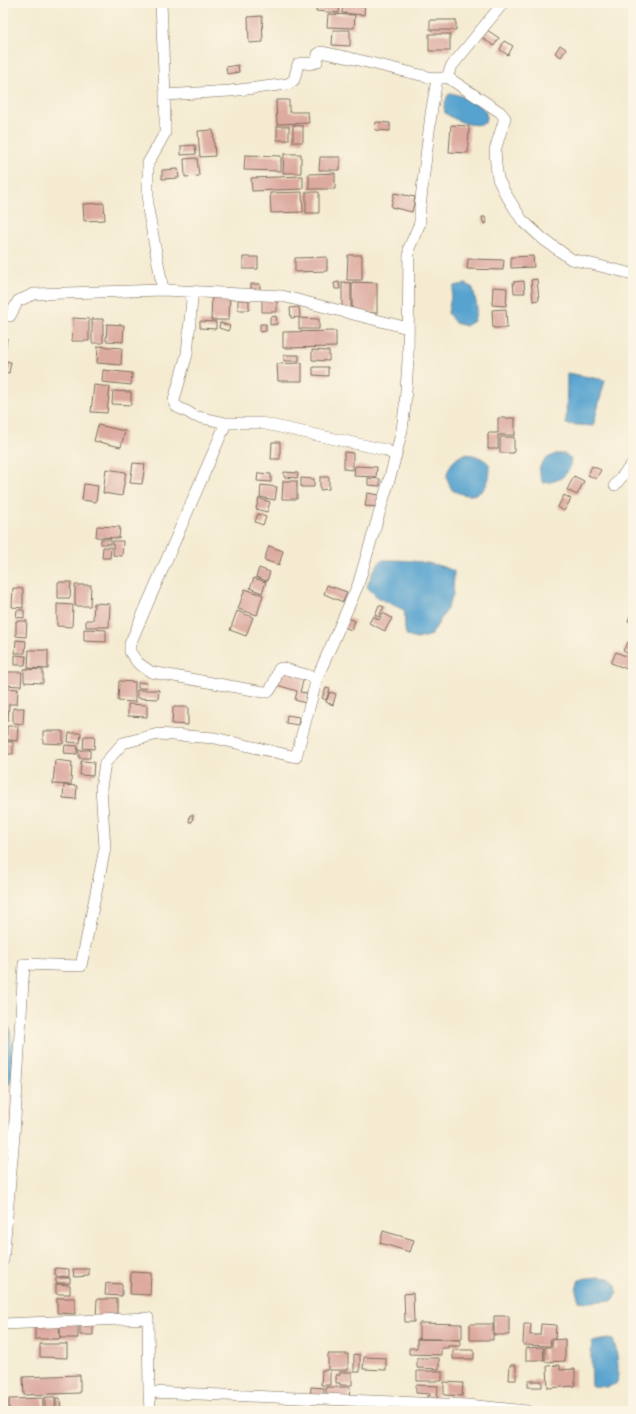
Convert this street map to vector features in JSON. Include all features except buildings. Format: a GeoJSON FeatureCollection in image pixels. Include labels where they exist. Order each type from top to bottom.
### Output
{"type":"FeatureCollection","features":[{"type":"Feature","properties":{"kind":"street"},"geometry":{"type":"LineString","coordinates":[[161,3],[165,133],[148,163],[148,209],[163,290]]}},
{"type":"Feature","properties":{"kind":"street"},"geometry":{"type":"LineString","coordinates":[[3,1260],[14,1136],[24,964],[81,966],[105,848],[101,788],[105,763],[123,743],[158,734],[215,738],[296,757],[317,678],[358,585],[396,456],[402,430],[405,406],[408,328],[409,248],[420,223],[420,207],[431,114],[442,78],[502,3]]}},
{"type":"Feature","properties":{"kind":"street"},"geometry":{"type":"LineString","coordinates":[[165,95],[288,84],[294,80],[298,64],[314,64],[317,62],[317,56],[321,52],[442,78],[500,112],[505,118],[496,150],[498,179],[522,220],[543,239],[571,258],[633,274]]}},
{"type":"Feature","properties":{"kind":"street"},"geometry":{"type":"LineString","coordinates":[[3,315],[10,316],[18,301],[34,294],[163,290],[282,296],[408,328]]}},
{"type":"Feature","properties":{"kind":"street"},"geometry":{"type":"LineString","coordinates":[[188,291],[192,299],[187,354],[174,400],[176,405],[194,416],[226,423],[261,423],[386,450],[396,456]]}},
{"type":"Feature","properties":{"kind":"street"},"geometry":{"type":"LineString","coordinates":[[226,423],[130,644],[130,652],[138,662],[151,672],[264,692],[271,690],[278,671],[282,668],[317,678]]}},
{"type":"Feature","properties":{"kind":"street"},"geometry":{"type":"LineString","coordinates":[[615,485],[633,463]]}},
{"type":"Feature","properties":{"kind":"street"},"geometry":{"type":"LineString","coordinates":[[3,1324],[148,1318],[150,1411]]}},
{"type":"Feature","properties":{"kind":"street"},"geometry":{"type":"LineString","coordinates":[[149,1392],[527,1411]]}},
{"type":"Feature","properties":{"kind":"water"},"geometry":{"type":"Polygon","coordinates":[[[452,93],[481,106],[486,113],[485,123],[475,125],[464,123],[445,113],[444,106],[448,95],[452,93]]]}},
{"type":"Feature","properties":{"kind":"water"},"geometry":{"type":"Polygon","coordinates":[[[466,284],[473,288],[477,307],[474,321],[466,326],[455,323],[448,313],[454,286],[466,284]]]}},
{"type":"Feature","properties":{"kind":"water"},"geometry":{"type":"Polygon","coordinates":[[[567,373],[605,380],[593,426],[566,424],[567,373]]]}},
{"type":"Feature","properties":{"kind":"water"},"geometry":{"type":"Polygon","coordinates":[[[465,454],[479,457],[490,465],[488,482],[484,488],[480,492],[468,495],[452,490],[447,477],[450,466],[458,457],[465,454]]]}},
{"type":"Feature","properties":{"kind":"water"},"geometry":{"type":"Polygon","coordinates":[[[556,454],[565,454],[571,459],[568,470],[562,477],[554,481],[543,483],[540,473],[541,465],[547,459],[556,454]]]}},
{"type":"Feature","properties":{"kind":"water"},"geometry":{"type":"Polygon","coordinates":[[[383,560],[428,563],[454,571],[453,594],[447,609],[431,635],[417,639],[407,636],[405,630],[404,610],[377,597],[367,587],[375,569],[383,560]]]}},
{"type":"Feature","properties":{"kind":"water"},"geometry":{"type":"Polygon","coordinates":[[[3,1027],[10,1028],[12,1071],[10,1083],[3,1090],[3,1027]]]}},
{"type":"Feature","properties":{"kind":"water"},"geometry":{"type":"Polygon","coordinates":[[[598,1277],[609,1278],[616,1284],[617,1293],[613,1300],[587,1302],[579,1301],[576,1291],[579,1279],[598,1277]]]}},
{"type":"Feature","properties":{"kind":"water"},"geometry":{"type":"Polygon","coordinates":[[[608,1339],[613,1340],[616,1350],[618,1367],[617,1383],[608,1387],[592,1386],[592,1342],[608,1339]]]}}]}
